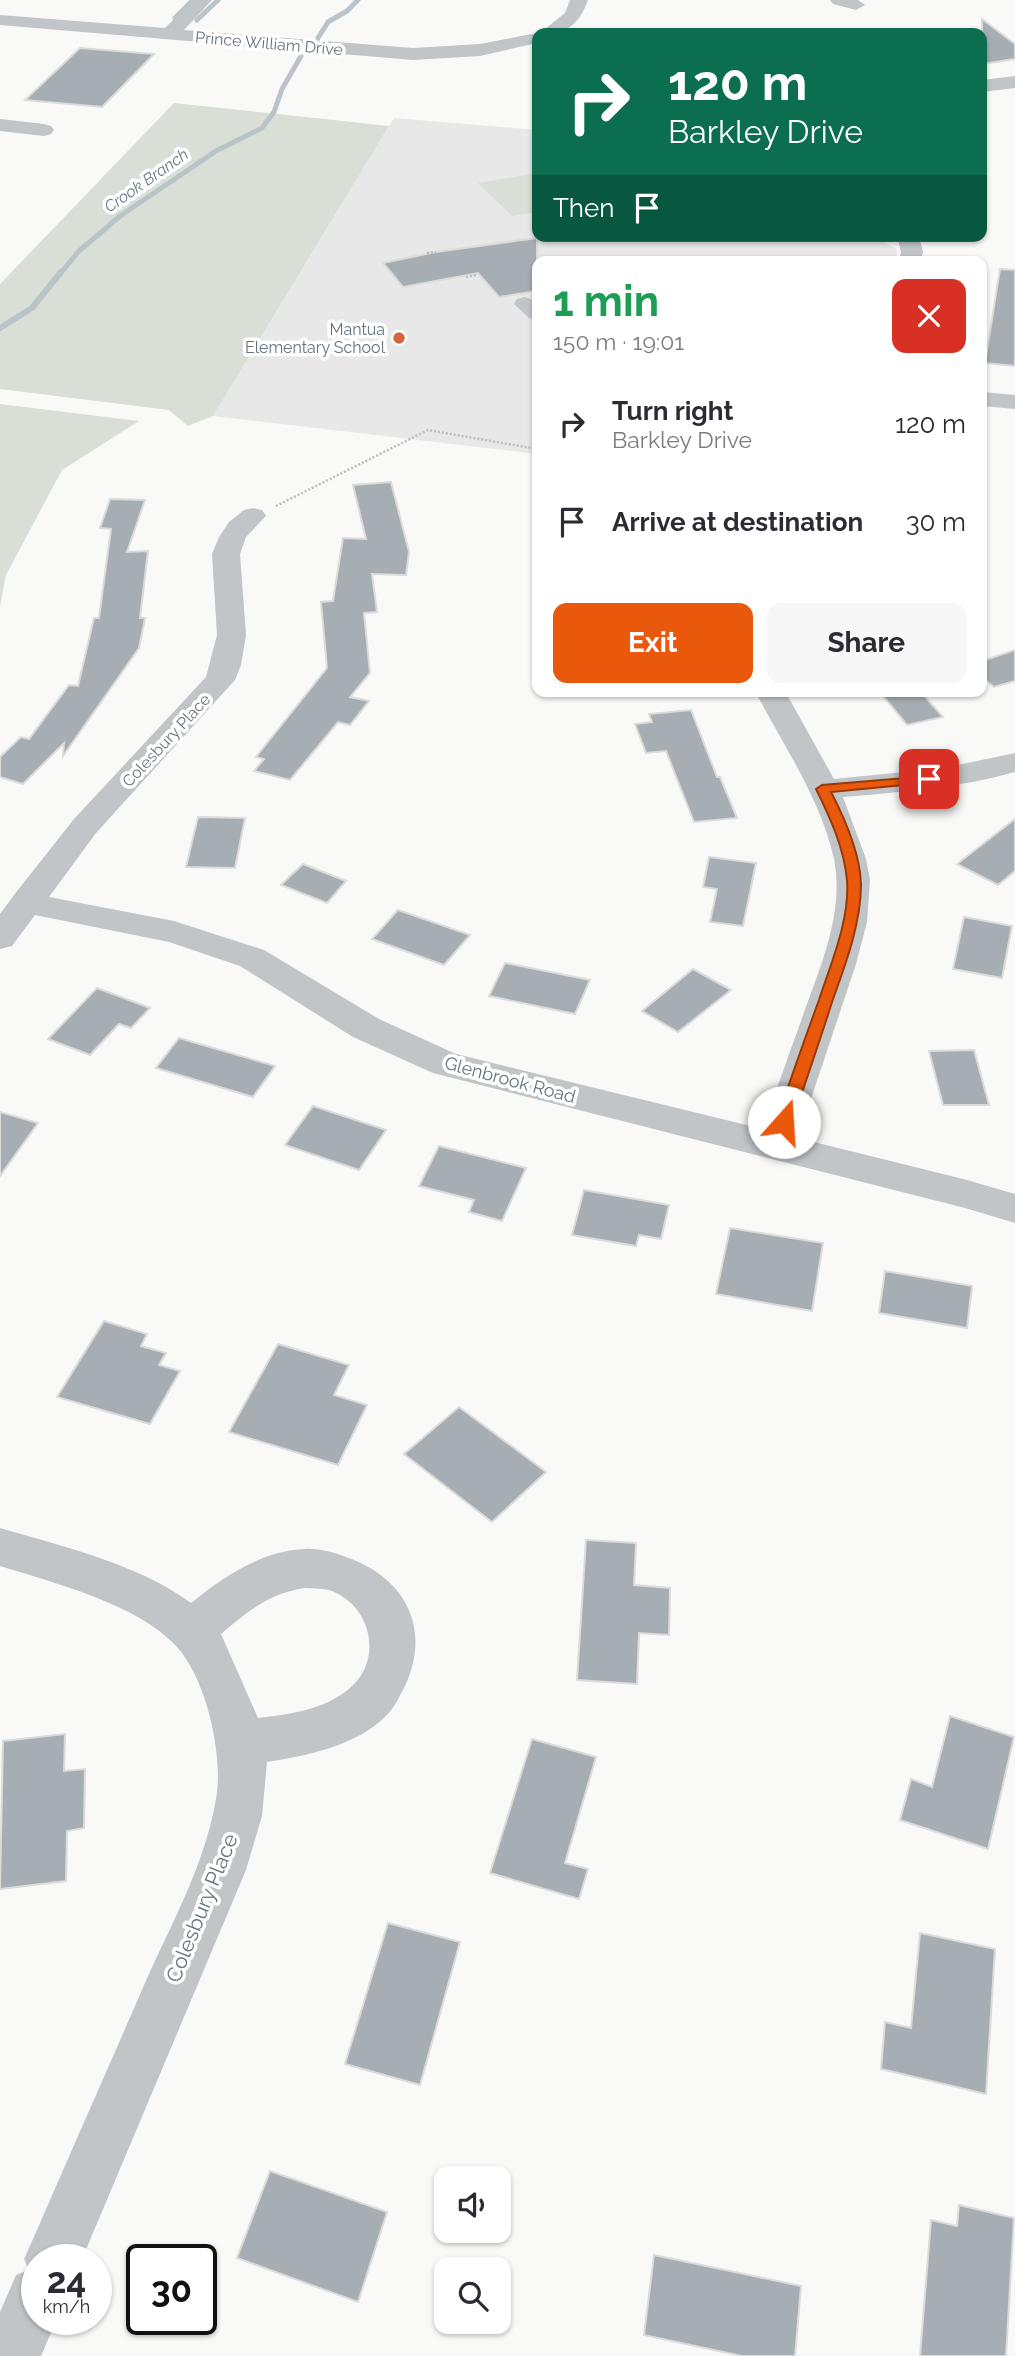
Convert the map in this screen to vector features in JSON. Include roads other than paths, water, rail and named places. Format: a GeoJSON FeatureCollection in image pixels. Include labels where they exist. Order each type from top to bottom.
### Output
{"type":"FeatureCollection","features":[{"type":"Feature","properties":{"kind":"street"},"geometry":{"type":"LineString","coordinates":[[169,34],[203,0]]}},
{"type":"Feature","properties":{"kind":"street"},"geometry":{"type":"LineString","coordinates":[[556,28],[573,16],[579,0]]}},
{"type":"Feature","properties":{"kind":"street","name":"Prince William Drive"},"geometry":{"type":"LineString","coordinates":[[0,20],[427,54],[480,50],[532,39]]}},
{"type":"Feature","properties":{"kind":"street"},"geometry":{"type":"LineString","coordinates":[[987,85],[1015,82]]}},
{"type":"Feature","properties":{"kind":"street"},"geometry":{"type":"LineString","coordinates":[[0,125],[44,130]]}},
{"type":"Feature","properties":{"kind":"street"},"geometry":{"type":"LineString","coordinates":[[987,399],[1015,402]]}},
{"type":"Feature","properties":{"kind":"street","name":"Colesbury Place"},"geometry":{"type":"LineString","coordinates":[[0,937],[85,826],[220,680],[229,662],[233,641],[226,554],[228,544],[236,528],[253,516]]}},
{"type":"Feature","properties":{"kind":"street"},"geometry":{"type":"LineString","coordinates":[[773,697],[836,815],[850,858],[854,881],[853,905],[841,956],[776,1146]]}},
{"type":"Feature","properties":{"kind":"street"},"geometry":{"type":"LineString","coordinates":[[822,789],[972,773],[1015,762]]}},
{"type":"Feature","properties":{"kind":"street","name":"Glenbrook Road"},"geometry":{"type":"LineString","coordinates":[[26,903],[174,932],[252,958],[366,1028],[446,1064],[967,1194],[1015,1209]]}},
{"type":"Feature","properties":{"kind":"street","name":"Colesbury Place"},"geometry":{"type":"LineString","coordinates":[[0,1547],[93,1576],[143,1597],[192,1630],[208,1655],[234,1711],[245,1769],[238,1816],[221,1870],[59,2244]]}},
{"type":"Feature","properties":{"kind":"street"},"geometry":{"type":"LineString","coordinates":[[192,1630],[213,1612],[262,1580],[300,1569],[335,1572],[365,1586],[383,1604],[391,1621],[395,1639],[394,1657],[381,1687],[363,1707],[338,1721],[291,1737],[241,1743]]}},
{"type":"Feature","properties":{"kind":"street"},"geometry":{"type":"LineString","coordinates":[[11,2356],[21,2333]]}},
{"type":"Feature","properties":{"kind":"waterway"},"geometry":{"type":"LineString","coordinates":[[175,18],[193,0]]}},
{"type":"Feature","properties":{"kind":"waterway"},"geometry":{"type":"LineString","coordinates":[[197,20],[218,0]]}},
{"type":"Feature","properties":{"kind":"waterway","name":"Crook Branch"},"geometry":{"type":"LineString","coordinates":[[318,38],[328,22],[347,11],[358,0]]}},
{"type":"Feature","properties":{"kind":"waterway","name":"Crook Branch"},"geometry":{"type":"LineString","coordinates":[[60,274],[78,252],[120,216],[216,151],[262,128],[274,112],[282,89],[301,56]]}},
{"type":"Feature","properties":{"kind":"waterway","name":"Crook Branch"},"geometry":{"type":"LineString","coordinates":[[0,328],[32,308],[61,272]]}},
{"type":"Feature","properties":{"kind":"place","name":"Mantua Elementary School"},"geometry":{"type":"Point","coordinates":[399,338]}}]}
